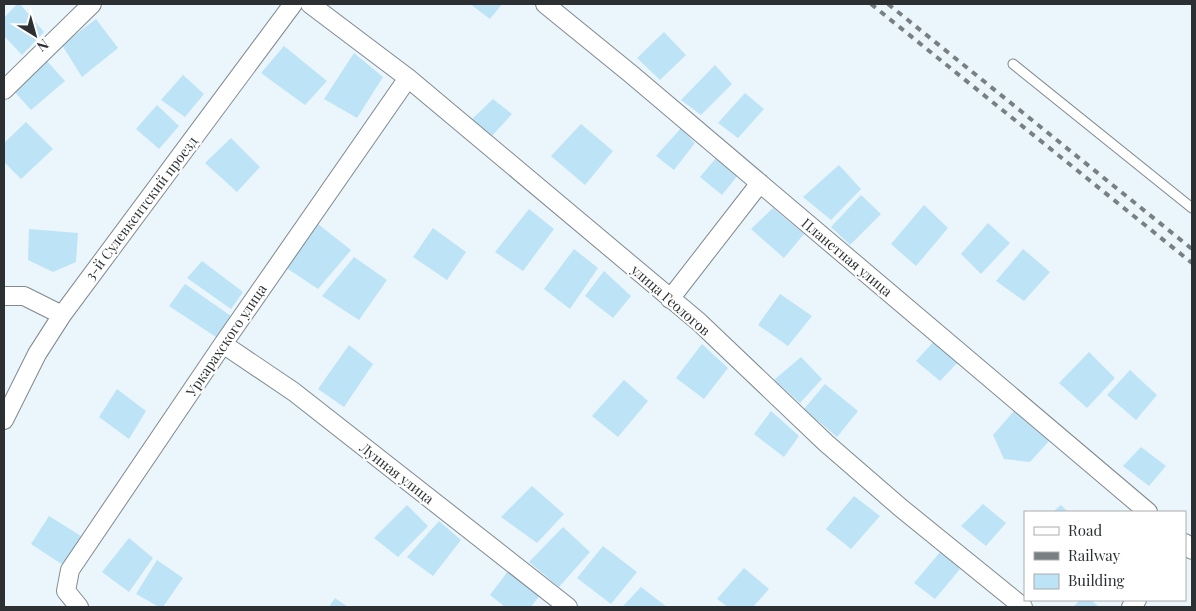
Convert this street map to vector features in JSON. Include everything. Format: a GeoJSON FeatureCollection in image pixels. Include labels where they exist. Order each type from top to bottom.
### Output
{"type":"FeatureCollection","features":[{"type":"Feature","properties":{"kind":"street"},"geometry":{"type":"LineString","coordinates":[[4,90],[92,4]]}},
{"type":"Feature","properties":{"kind":"street","name":"3-й Сулевкентский проезд"},"geometry":{"type":"LineString","coordinates":[[4,420],[37,354],[62,315],[293,4]]}},
{"type":"Feature","properties":{"kind":"street","name":"улица Геологов"},"geometry":{"type":"LineString","coordinates":[[310,4],[408,78],[699,322],[826,444],[1022,607]]}},
{"type":"Feature","properties":{"kind":"street","name":"Планетная улица"},"geometry":{"type":"LineString","coordinates":[[545,4],[760,183],[1147,511]]}},
{"type":"Feature","properties":{"kind":"street","name":"Уркарахского улица"},"geometry":{"type":"LineString","coordinates":[[79,607],[66,591],[70,570],[223,344],[408,78]]}},
{"type":"Feature","properties":{"kind":"street"},"geometry":{"type":"LineString","coordinates":[[670,299],[760,183]]}},
{"type":"Feature","properties":{"kind":"street"},"geometry":{"type":"LineString","coordinates":[[4,296],[24,296],[62,315]]}},
{"type":"Feature","properties":{"kind":"street","name":"Лунная улица"},"geometry":{"type":"LineString","coordinates":[[223,344],[294,392],[568,607]]}},
{"type":"Feature","properties":{"kind":"lane"},"geometry":{"type":"LineString","coordinates":[[1013,64],[1192,208]]}},
{"type":"Feature","properties":{"kind":"building"},"geometry":{"type":"Polygon","coordinates":[[[17,4],[20,4],[44,32],[22,55],[4,36],[4,18],[17,4]]]}},
{"type":"Feature","properties":{"kind":"building"},"geometry":{"type":"Polygon","coordinates":[[[470,4],[502,4],[490,19],[470,4]]]}},
{"type":"Feature","properties":{"kind":"building"},"geometry":{"type":"Polygon","coordinates":[[[96,19],[118,48],[82,77],[62,45],[96,19]]]}},
{"type":"Feature","properties":{"kind":"building"},"geometry":{"type":"Polygon","coordinates":[[[664,32],[686,55],[660,80],[637,58],[664,32]]]}},
{"type":"Feature","properties":{"kind":"building"},"geometry":{"type":"Polygon","coordinates":[[[284,46],[327,81],[305,105],[261,73],[284,46]]]}},
{"type":"Feature","properties":{"kind":"building"},"geometry":{"type":"Polygon","coordinates":[[[354,53],[383,77],[357,118],[324,99],[354,53]]]}},
{"type":"Feature","properties":{"kind":"building"},"geometry":{"type":"Polygon","coordinates":[[[47,61],[65,81],[31,110],[13,90],[47,61]]]}},
{"type":"Feature","properties":{"kind":"building"},"geometry":{"type":"Polygon","coordinates":[[[715,65],[732,84],[701,115],[681,100],[715,65]]]}},
{"type":"Feature","properties":{"kind":"building"},"geometry":{"type":"Polygon","coordinates":[[[183,75],[204,94],[185,117],[161,100],[183,75]]]}},
{"type":"Feature","properties":{"kind":"building"},"geometry":{"type":"Polygon","coordinates":[[[745,93],[764,109],[738,138],[718,123],[745,93]]]}},
{"type":"Feature","properties":{"kind":"building"},"geometry":{"type":"Polygon","coordinates":[[[493,99],[512,114],[490,138],[470,121],[493,99]]]}},
{"type":"Feature","properties":{"kind":"building"},"geometry":{"type":"Polygon","coordinates":[[[157,105],[179,126],[159,149],[136,129],[157,105]]]}},
{"type":"Feature","properties":{"kind":"building"},"geometry":{"type":"Polygon","coordinates":[[[26,122],[53,149],[21,179],[4,162],[4,143],[26,122]]]}},
{"type":"Feature","properties":{"kind":"building"},"geometry":{"type":"Polygon","coordinates":[[[581,124],[613,151],[585,185],[551,156],[581,124]]]}},
{"type":"Feature","properties":{"kind":"building"},"geometry":{"type":"Polygon","coordinates":[[[681,128],[695,143],[674,170],[656,156],[681,128]]]}},
{"type":"Feature","properties":{"kind":"building"},"geometry":{"type":"Polygon","coordinates":[[[231,138],[260,167],[237,192],[205,163],[231,138]]]}},
{"type":"Feature","properties":{"kind":"building"},"geometry":{"type":"Polygon","coordinates":[[[716,158],[738,175],[722,195],[700,177],[716,158]]]}},
{"type":"Feature","properties":{"kind":"building"},"geometry":{"type":"Polygon","coordinates":[[[839,165],[861,189],[831,220],[803,197],[839,165]]]}},
{"type":"Feature","properties":{"kind":"building"},"geometry":{"type":"Polygon","coordinates":[[[861,195],[881,214],[850,245],[831,227],[861,195]]]}},
{"type":"Feature","properties":{"kind":"building"},"geometry":{"type":"Polygon","coordinates":[[[924,205],[948,228],[916,266],[891,244],[924,205]]]}},
{"type":"Feature","properties":{"kind":"building"},"geometry":{"type":"Polygon","coordinates":[[[773,208],[804,234],[784,258],[751,229],[773,208]]]}},
{"type":"Feature","properties":{"kind":"building"},"geometry":{"type":"Polygon","coordinates":[[[529,209],[554,229],[523,271],[495,252],[529,209]]]}},
{"type":"Feature","properties":{"kind":"building"},"geometry":{"type":"Polygon","coordinates":[[[988,223],[1010,243],[981,274],[961,254],[988,223]]]}},
{"type":"Feature","properties":{"kind":"building"},"geometry":{"type":"Polygon","coordinates":[[[318,224],[351,250],[318,289],[285,267],[318,224]]]}},
{"type":"Feature","properties":{"kind":"building"},"geometry":{"type":"Polygon","coordinates":[[[433,228],[466,252],[447,280],[413,257],[433,228]]]}},
{"type":"Feature","properties":{"kind":"building"},"geometry":{"type":"Polygon","coordinates":[[[29,229],[78,233],[76,262],[53,272],[28,260],[29,229]]]}},
{"type":"Feature","properties":{"kind":"building"},"geometry":{"type":"Polygon","coordinates":[[[574,249],[598,268],[570,309],[544,289],[574,249]]]}},
{"type":"Feature","properties":{"kind":"building"},"geometry":{"type":"Polygon","coordinates":[[[1023,249],[1050,272],[1024,301],[996,281],[1023,249]]]}},
{"type":"Feature","properties":{"kind":"building"},"geometry":{"type":"Polygon","coordinates":[[[354,257],[387,280],[359,320],[322,296],[354,257]]]}},
{"type":"Feature","properties":{"kind":"building"},"geometry":{"type":"Polygon","coordinates":[[[202,261],[243,292],[231,309],[187,278],[202,261]]]}},
{"type":"Feature","properties":{"kind":"building"},"geometry":{"type":"Polygon","coordinates":[[[604,271],[631,296],[613,318],[585,296],[604,271]]]}},
{"type":"Feature","properties":{"kind":"building"},"geometry":{"type":"Polygon","coordinates":[[[185,284],[231,316],[216,337],[169,306],[185,284]]]}},
{"type":"Feature","properties":{"kind":"building"},"geometry":{"type":"Polygon","coordinates":[[[780,294],[812,316],[788,346],[758,325],[780,294]]]}},
{"type":"Feature","properties":{"kind":"building"},"geometry":{"type":"Polygon","coordinates":[[[936,339],[960,360],[940,381],[916,361],[936,339]]]}},
{"type":"Feature","properties":{"kind":"building"},"geometry":{"type":"Polygon","coordinates":[[[702,344],[728,368],[704,399],[676,378],[702,344]]]}},
{"type":"Feature","properties":{"kind":"building"},"geometry":{"type":"Polygon","coordinates":[[[349,345],[373,364],[344,407],[318,389],[349,345]]]}},
{"type":"Feature","properties":{"kind":"building"},"geometry":{"type":"Polygon","coordinates":[[[1089,352],[1115,378],[1087,408],[1059,383],[1089,352]]]}},
{"type":"Feature","properties":{"kind":"building"},"geometry":{"type":"Polygon","coordinates":[[[801,357],[822,379],[800,403],[774,380],[801,357]]]}},
{"type":"Feature","properties":{"kind":"building"},"geometry":{"type":"Polygon","coordinates":[[[1130,370],[1157,395],[1136,420],[1107,395],[1130,370]]]}},
{"type":"Feature","properties":{"kind":"building"},"geometry":{"type":"Polygon","coordinates":[[[624,380],[648,401],[618,437],[592,416],[624,380]]]}},
{"type":"Feature","properties":{"kind":"building"},"geometry":{"type":"Polygon","coordinates":[[[825,384],[858,411],[837,437],[804,409],[825,384]]]}},
{"type":"Feature","properties":{"kind":"building"},"geometry":{"type":"Polygon","coordinates":[[[117,389],[146,411],[129,439],[99,417],[117,389]]]}},
{"type":"Feature","properties":{"kind":"building"},"geometry":{"type":"Polygon","coordinates":[[[771,411],[799,436],[784,457],[754,434],[771,411]]]}},
{"type":"Feature","properties":{"kind":"building"},"geometry":{"type":"Polygon","coordinates":[[[1014,411],[1049,441],[1030,462],[1004,459],[993,435],[1014,411]]]}},
{"type":"Feature","properties":{"kind":"building"},"geometry":{"type":"Polygon","coordinates":[[[1141,447],[1166,466],[1149,486],[1123,466],[1141,447]]]}},
{"type":"Feature","properties":{"kind":"building"},"geometry":{"type":"Polygon","coordinates":[[[532,486],[564,514],[537,543],[501,517],[532,486]]]}},
{"type":"Feature","properties":{"kind":"building"},"geometry":{"type":"Polygon","coordinates":[[[854,496],[880,516],[851,549],[826,529],[854,496]]]}},
{"type":"Feature","properties":{"kind":"building"},"geometry":{"type":"Polygon","coordinates":[[[983,504],[1006,523],[986,546],[961,526],[983,504]]]}},
{"type":"Feature","properties":{"kind":"building"},"geometry":{"type":"Polygon","coordinates":[[[407,505],[428,526],[398,557],[374,538],[407,505]]]}},
{"type":"Feature","properties":{"kind":"building"},"geometry":{"type":"Polygon","coordinates":[[[1061,505],[1067,511],[1054,511],[1061,505]]]}},
{"type":"Feature","properties":{"kind":"building"},"geometry":{"type":"Polygon","coordinates":[[[49,516],[81,536],[63,565],[31,544],[49,516]]]}},
{"type":"Feature","properties":{"kind":"building"},"geometry":{"type":"Polygon","coordinates":[[[439,521],[461,540],[433,576],[407,557],[439,521]]]}},
{"type":"Feature","properties":{"kind":"building"},"geometry":{"type":"Polygon","coordinates":[[[563,527],[590,552],[559,587],[529,562],[563,527]]]}},
{"type":"Feature","properties":{"kind":"building"},"geometry":{"type":"Polygon","coordinates":[[[129,538],[153,558],[129,592],[102,572],[129,538]]]}},
{"type":"Feature","properties":{"kind":"building"},"geometry":{"type":"Polygon","coordinates":[[[603,546],[637,572],[611,604],[577,578],[603,546]]]}},
{"type":"Feature","properties":{"kind":"building"},"geometry":{"type":"Polygon","coordinates":[[[941,551],[960,569],[935,599],[914,583],[941,551]]]}},
{"type":"Feature","properties":{"kind":"building"},"geometry":{"type":"Polygon","coordinates":[[[157,560],[183,578],[163,607],[159,607],[136,594],[157,560]]]}},
{"type":"Feature","properties":{"kind":"building"},"geometry":{"type":"Polygon","coordinates":[[[744,568],[769,589],[753,607],[728,607],[717,599],[744,568]]]}},
{"type":"Feature","properties":{"kind":"building"},"geometry":{"type":"Polygon","coordinates":[[[508,571],[540,595],[531,607],[505,607],[490,595],[508,571]]]}},
{"type":"Feature","properties":{"kind":"building"},"geometry":{"type":"Polygon","coordinates":[[[641,587],[667,607],[622,607],[641,587]]]}},
{"type":"Feature","properties":{"kind":"building"},"geometry":{"type":"Polygon","coordinates":[[[335,598],[348,607],[329,607],[335,598]]]}},
{"type":"Feature","properties":{"kind":"building"},"geometry":{"type":"Polygon","coordinates":[[[1079,601],[1092,601],[1099,607],[1073,607],[1079,601]]]}},
{"type":"Feature","properties":{"kind":"railway"},"geometry":{"type":"LineString","coordinates":[[871,4],[1192,263]]}},
{"type":"Feature","properties":{"kind":"railway"},"geometry":{"type":"LineString","coordinates":[[888,4],[1192,249]]}}]}
